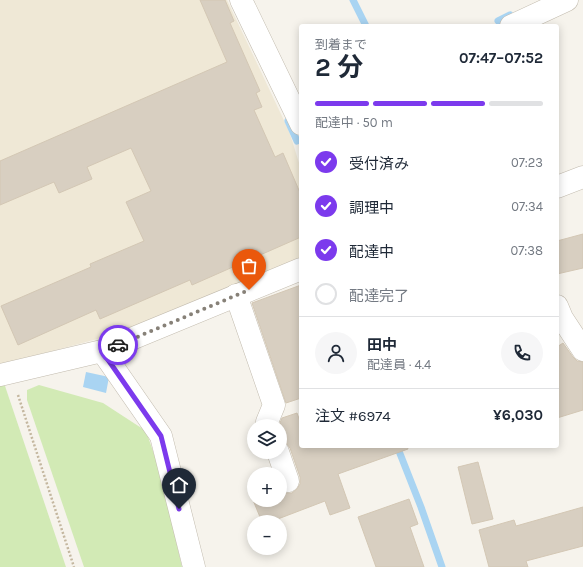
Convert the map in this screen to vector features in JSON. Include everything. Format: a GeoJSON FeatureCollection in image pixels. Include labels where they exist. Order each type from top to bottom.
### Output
{"type":"FeatureCollection","features":[{"type":"Feature","properties":{"kind":"street"},"geometry":{"type":"LineString","coordinates":[[241,0],[299,120]]}},
{"type":"Feature","properties":{"kind":"street"},"geometry":{"type":"LineString","coordinates":[[515,24],[567,0]]}},
{"type":"Feature","properties":{"kind":"street"},"geometry":{"type":"LineString","coordinates":[[559,186],[583,177]]}},
{"type":"Feature","properties":{"kind":"street"},"geometry":{"type":"LineString","coordinates":[[5,374],[102,351],[299,270]]}},
{"type":"Feature","properties":{"kind":"street"},"geometry":{"type":"LineString","coordinates":[[236,296],[274,405],[268,419]]}},
{"type":"Feature","properties":{"kind":"street"},"geometry":{"type":"LineString","coordinates":[[559,314],[583,350]]}},
{"type":"Feature","properties":{"kind":"street"},"geometry":{"type":"LineString","coordinates":[[102,351],[161,436],[194,567]]}},
{"type":"Feature","properties":{"kind":"street"},"geometry":{"type":"LineString","coordinates":[[280,459],[288,481]]}},
{"type":"Feature","properties":{"kind":"path"},"geometry":{"type":"LineString","coordinates":[[5,374],[74,567]]}},
{"type":"Feature","properties":{"kind":"shaded area"},"geometry":{"type":"Polygon","coordinates":[[[0,0],[227,0],[289,131],[299,163],[299,262],[142,327],[0,365],[0,0]]]}},
{"type":"Feature","properties":{"kind":"green space"},"geometry":{"type":"Polygon","coordinates":[[[4,383],[66,567],[0,567],[0,386],[4,383]]]}},
{"type":"Feature","properties":{"kind":"green space"},"geometry":{"type":"Polygon","coordinates":[[[39,385],[103,403],[146,431],[161,474],[182,567],[84,567],[27,400],[27,390],[39,385]]]}},
{"type":"Feature","properties":{"kind":"water"},"geometry":{"type":"Polygon","coordinates":[[[86,372],[109,377],[106,393],[83,387],[86,372]]]}},
{"type":"Feature","properties":{"kind":"building"},"geometry":{"type":"Polygon","coordinates":[[[200,0],[225,0],[234,21],[230,23],[260,91],[256,93],[262,107],[254,110],[275,157],[283,153],[299,190],[299,238],[192,285],[190,280],[100,319],[96,310],[18,345],[1,306],[91,267],[90,264],[144,241],[126,202],[151,191],[131,148],[87,167],[92,179],[59,193],[54,182],[0,205],[0,161],[227,62],[200,0]]]}},
{"type":"Feature","properties":{"kind":"building"},"geometry":{"type":"Polygon","coordinates":[[[583,234],[583,268],[559,274],[559,240],[583,234]]]}},
{"type":"Feature","properties":{"kind":"building"},"geometry":{"type":"Polygon","coordinates":[[[299,286],[299,399],[286,403],[252,303],[299,286]]]}},
{"type":"Feature","properties":{"kind":"building"},"geometry":{"type":"Polygon","coordinates":[[[563,343],[577,361],[583,362],[583,410],[559,417],[559,346],[563,343]]]}},
{"type":"Feature","properties":{"kind":"building"},"geometry":{"type":"Polygon","coordinates":[[[297,413],[299,418],[299,448],[408,449],[338,474],[350,508],[330,515],[325,501],[287,516],[259,515],[256,507],[287,507],[287,493],[292,493],[300,484],[300,477],[290,448],[287,444],[287,419],[282,419],[297,413]]]}},
{"type":"Feature","properties":{"kind":"building"},"geometry":{"type":"Polygon","coordinates":[[[478,462],[493,519],[472,524],[458,467],[478,462]]]}},
{"type":"Feature","properties":{"kind":"building"},"geometry":{"type":"Polygon","coordinates":[[[409,499],[418,524],[410,527],[424,567],[376,567],[358,517],[409,499]]]}},
{"type":"Feature","properties":{"kind":"building"},"geometry":{"type":"Polygon","coordinates":[[[583,507],[583,546],[526,561],[528,567],[489,567],[479,530],[514,520],[516,526],[583,507]]]}},
{"type":"Feature","properties":{"kind":"waterway"},"geometry":{"type":"LineString","coordinates":[[353,0],[365,24]]}},
{"type":"Feature","properties":{"kind":"waterway"},"geometry":{"type":"LineString","coordinates":[[498,21],[510,15]]}},
{"type":"Feature","properties":{"kind":"waterway"},"geometry":{"type":"LineString","coordinates":[[288,121],[297,141]]}},
{"type":"Feature","properties":{"kind":"waterway"},"geometry":{"type":"LineString","coordinates":[[398,448],[421,507],[442,567]]}},
{"type":"Feature","properties":{"kind":"way so far"},"geometry":{"type":"LineString","coordinates":[[118,345],[249,290]]}},
{"type":"Feature","properties":{"kind":"route"},"geometry":{"type":"LineString","coordinates":[[118,345],[102,351],[161,436],[179,509]]}}]}
